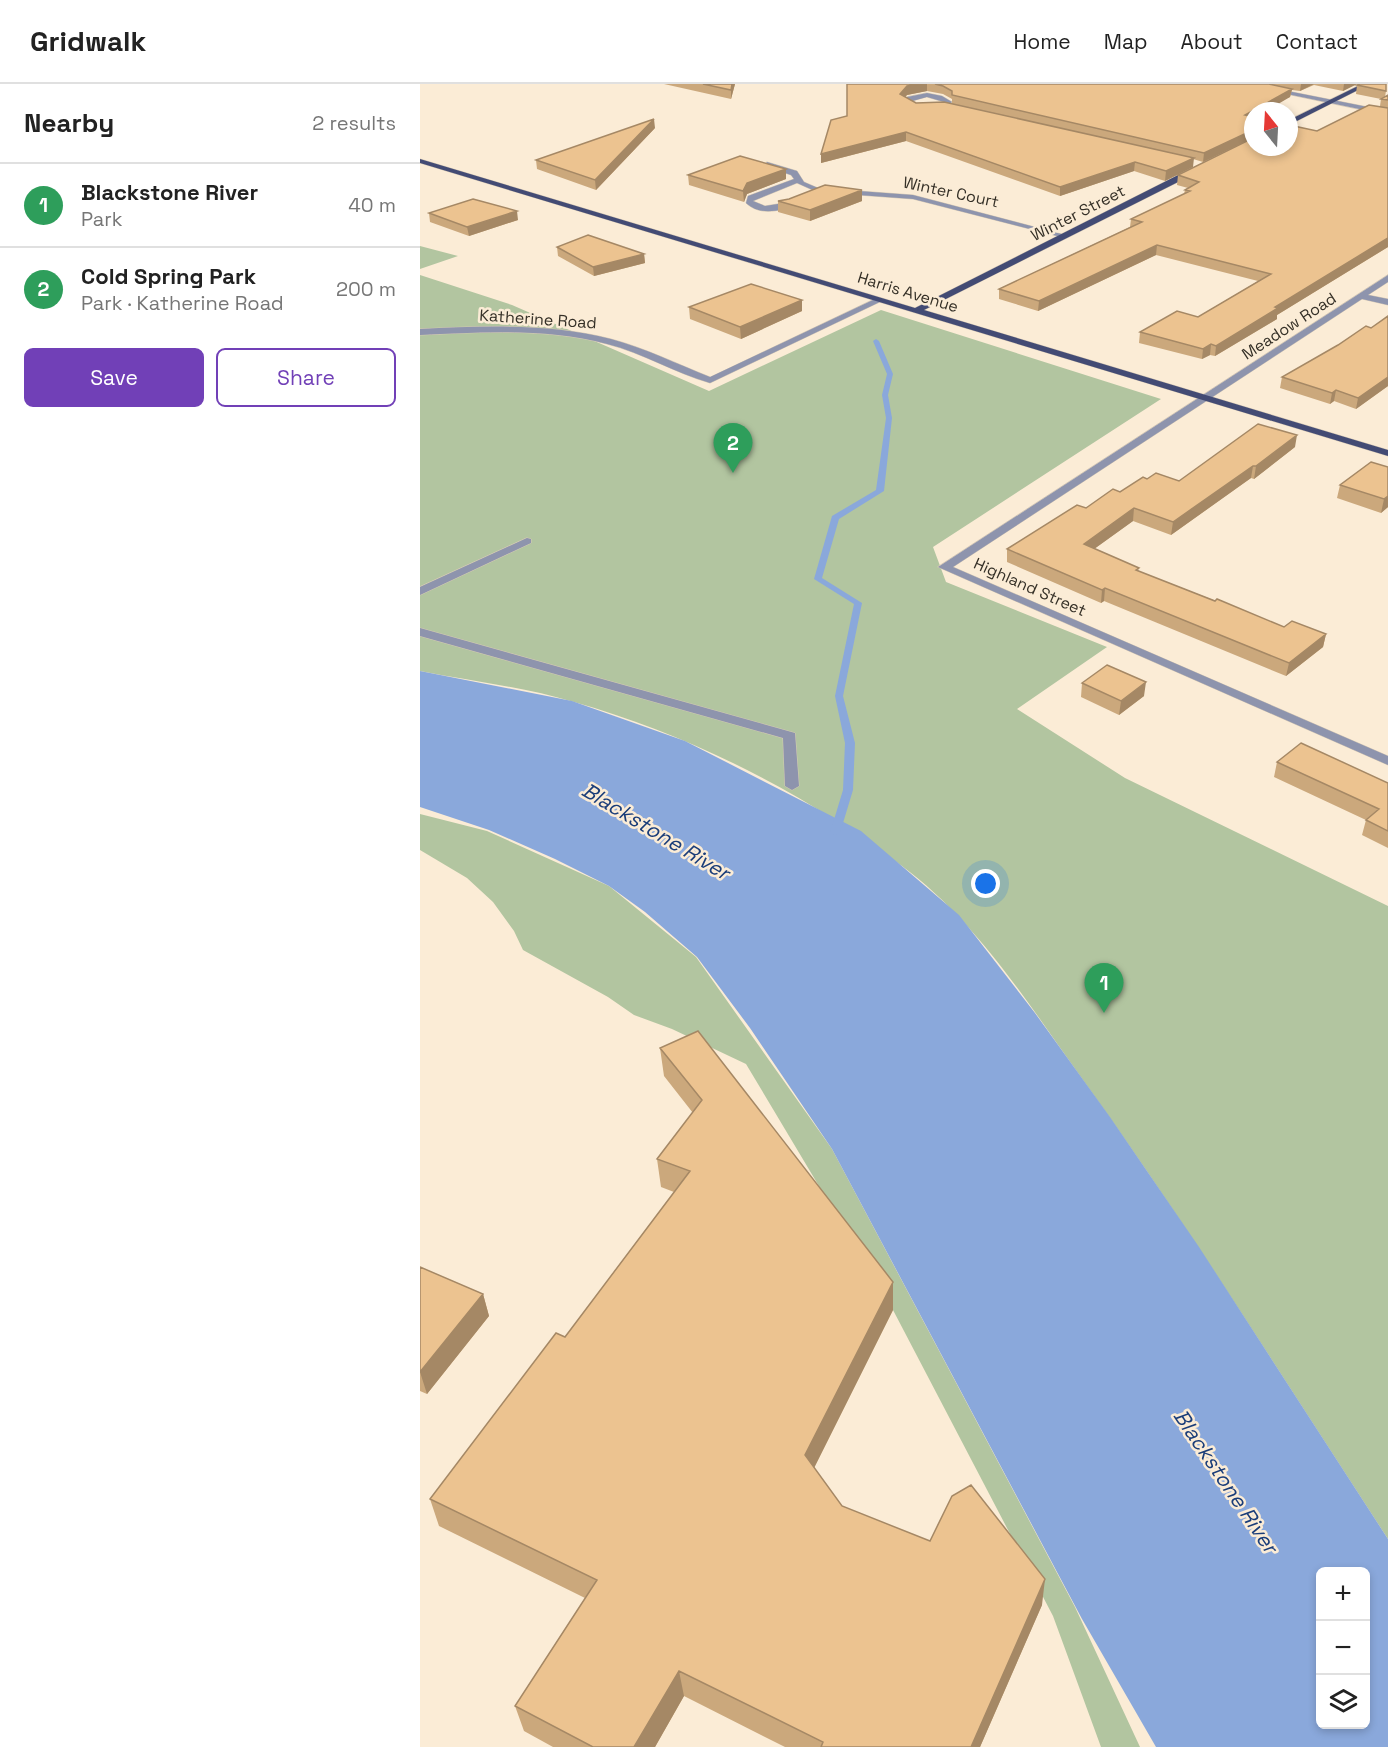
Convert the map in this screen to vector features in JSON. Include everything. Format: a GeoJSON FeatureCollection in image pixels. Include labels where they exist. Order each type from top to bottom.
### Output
{"type":"FeatureCollection","features":[{"type":"Feature","properties":{"kind":"main road"},"geometry":{"type":"LineString","coordinates":[[1298,119],[1367,84]]}},
{"type":"Feature","properties":{"kind":"main road","name":"Harris Avenue"},"geometry":{"type":"LineString","coordinates":[[420,161],[1388,453]]}},
{"type":"Feature","properties":{"kind":"main road","name":"Winter Street"},"geometry":{"type":"LineString","coordinates":[[916,310],[1204,165]]}},
{"type":"Feature","properties":{"kind":"street"},"geometry":{"type":"LineString","coordinates":[[1242,84],[1388,113]]}},
{"type":"Feature","properties":{"kind":"street"},"geometry":{"type":"LineString","coordinates":[[945,106],[948,100],[934,96],[914,96],[905,102],[911,106],[924,108],[945,106],[956,109]]}},
{"type":"Feature","properties":{"kind":"street","name":"Winter Court"},"geometry":{"type":"LineString","coordinates":[[764,163],[794,173],[801,184],[825,190],[913,197],[1065,236]]}},
{"type":"Feature","properties":{"kind":"street"},"geometry":{"type":"LineString","coordinates":[[1193,163],[1204,165]]}},
{"type":"Feature","properties":{"kind":"street"},"geometry":{"type":"LineString","coordinates":[[798,180],[751,198],[749,201],[760,208],[770,209],[798,202],[825,190]]}},
{"type":"Feature","properties":{"kind":"street","name":"Meadow Road"},"geometry":{"type":"LineString","coordinates":[[1205,398],[1388,278]]}},
{"type":"Feature","properties":{"kind":"street"},"geometry":{"type":"LineString","coordinates":[[1362,296],[1388,302]]}},
{"type":"Feature","properties":{"kind":"street","name":"Katherine Road"},"geometry":{"type":"LineString","coordinates":[[420,332],[513,331],[583,336],[630,349],[710,380],[880,300]]}},
{"type":"Feature","properties":{"kind":"street","name":"Highland Street"},"geometry":{"type":"LineString","coordinates":[[1205,398],[944,567],[1388,761]]}},
{"type":"Feature","properties":{"kind":"street"},"geometry":{"type":"LineString","coordinates":[[420,591],[527,541]]}},
{"type":"Feature","properties":{"kind":"street"},"geometry":{"type":"LineString","coordinates":[[420,632],[790,736],[792,786]]}},
{"type":"Feature","properties":{"kind":"green space"},"geometry":{"type":"Polygon","coordinates":[[[420,246],[458,256],[420,269],[420,246]]]}},
{"type":"Feature","properties":{"kind":"green space"},"geometry":{"type":"Polygon","coordinates":[[[420,275],[512,305],[709,391],[881,310],[1161,399],[933,547],[946,582],[1107,647],[1017,709],[1125,778],[1388,906],[1388,1539],[1236,1304],[1039,1017],[976,936],[928,887],[865,839],[826,814],[745,769],[661,731],[555,697],[420,671],[420,275]]]}},
{"type":"Feature","properties":{"kind":"green space"},"geometry":{"type":"Polygon","coordinates":[[[420,814],[487,831],[609,886],[696,957],[832,1149],[1075,1607],[1140,1747],[1101,1747],[1053,1616],[893,1310],[746,1064],[672,1029],[634,1015],[608,997],[523,950],[514,931],[493,902],[467,878],[420,850],[420,814]]]}},
{"type":"Feature","properties":{"kind":"water"},"geometry":{"type":"Polygon","coordinates":[[[420,671],[572,701],[685,741],[861,831],[959,915],[1035,1013],[1110,1117],[1199,1247],[1388,1539],[1388,1747],[1156,1747],[1082,1619],[832,1149],[750,1028],[697,957],[645,912],[609,886],[489,830],[420,807],[420,671]]]}},
{"type":"Feature","properties":{"kind":"building"},"geometry":{"type":"Polygon","coordinates":[[[703,84],[732,84],[731,90],[703,84]]]}},
{"type":"Feature","properties":{"kind":"building"},"geometry":{"type":"Polygon","coordinates":[[[847,84],[920,84],[907,86],[900,94],[916,103],[944,102],[1194,158],[1166,171],[1135,162],[1060,187],[906,132],[821,154],[831,120],[847,116],[847,84]]]}},
{"type":"Feature","properties":{"kind":"building"},"geometry":{"type":"Polygon","coordinates":[[[935,84],[1269,84],[1292,89],[1268,102],[1244,102],[1244,134],[1204,153],[952,95],[952,91],[935,84]]]}},
{"type":"Feature","properties":{"kind":"building"},"geometry":{"type":"Polygon","coordinates":[[[1386,84],[1386,91],[1357,85],[1386,84]]]}},
{"type":"Feature","properties":{"kind":"building"},"geometry":{"type":"Polygon","coordinates":[[[1369,105],[1388,108],[1388,238],[1216,346],[1211,344],[1203,349],[1140,332],[1177,311],[1198,317],[1271,274],[1157,245],[1039,301],[999,289],[1142,222],[1131,219],[1190,191],[1185,190],[1199,182],[1178,175],[1244,142],[1244,156],[1298,156],[1298,127],[1317,131],[1369,105]]]}},
{"type":"Feature","properties":{"kind":"building"},"geometry":{"type":"Polygon","coordinates":[[[654,119],[595,180],[536,160],[654,119]]]}},
{"type":"Feature","properties":{"kind":"building"},"geometry":{"type":"Polygon","coordinates":[[[740,156],[786,169],[747,183],[743,191],[688,175],[740,156]]]}},
{"type":"Feature","properties":{"kind":"building"},"geometry":{"type":"Polygon","coordinates":[[[825,185],[862,190],[810,210],[778,201],[789,199],[825,185]]]}},
{"type":"Feature","properties":{"kind":"building"},"geometry":{"type":"Polygon","coordinates":[[[473,199],[517,211],[467,227],[429,213],[473,199]]]}},
{"type":"Feature","properties":{"kind":"building"},"geometry":{"type":"Polygon","coordinates":[[[588,235],[644,254],[593,267],[557,247],[588,235]]]}},
{"type":"Feature","properties":{"kind":"building"},"geometry":{"type":"Polygon","coordinates":[[[751,284],[802,300],[740,327],[689,307],[751,284]]]}},
{"type":"Feature","properties":{"kind":"building"},"geometry":{"type":"Polygon","coordinates":[[[1388,316],[1388,377],[1358,398],[1336,390],[1332,393],[1282,377],[1366,326],[1371,328],[1388,316]]]}},
{"type":"Feature","properties":{"kind":"building"},"geometry":{"type":"Polygon","coordinates":[[[1258,424],[1297,435],[1256,466],[1173,522],[1134,508],[1084,544],[1139,568],[1136,570],[1215,601],[1217,599],[1284,627],[1292,621],[1326,634],[1289,663],[1105,588],[1102,590],[1007,549],[1077,505],[1086,508],[1113,489],[1120,492],[1143,477],[1147,479],[1156,473],[1179,481],[1258,424]]]}},
{"type":"Feature","properties":{"kind":"building"},"geometry":{"type":"Polygon","coordinates":[[[1371,462],[1388,467],[1388,496],[1384,499],[1340,485],[1371,462]]]}},
{"type":"Feature","properties":{"kind":"building"},"geometry":{"type":"Polygon","coordinates":[[[1107,665],[1146,682],[1121,701],[1082,683],[1107,665]]]}},
{"type":"Feature","properties":{"kind":"building"},"geometry":{"type":"Polygon","coordinates":[[[1301,743],[1388,783],[1388,831],[1366,820],[1379,809],[1277,762],[1301,743]]]}},
{"type":"Feature","properties":{"kind":"building"},"geometry":{"type":"Polygon","coordinates":[[[698,1031],[893,1282],[805,1455],[842,1506],[930,1541],[952,1496],[971,1485],[1045,1579],[971,1747],[821,1747],[823,1742],[679,1671],[634,1747],[593,1747],[515,1706],[597,1580],[430,1499],[556,1333],[565,1337],[690,1171],[657,1159],[702,1100],[660,1048],[698,1031]]]}},
{"type":"Feature","properties":{"kind":"building"},"geometry":{"type":"Polygon","coordinates":[[[420,1267],[483,1294],[420,1372],[420,1267]]]}},
{"type":"Feature","properties":{"kind":"waterway"},"geometry":{"type":"LineString","coordinates":[[835,833],[848,790],[850,743],[839,696],[858,603],[818,579],[835,518],[880,491],[889,418],[885,395],[890,374],[876,341]]}},
{"type":"Feature","properties":{"kind":"place","name":"Cold Spring Park"},"geometry":{"type":"Point","coordinates":[733,473]}},
{"type":"Feature","properties":{"kind":"place","name":"Blackstone River"},"geometry":{"type":"Point","coordinates":[1104,1013]}}]}
